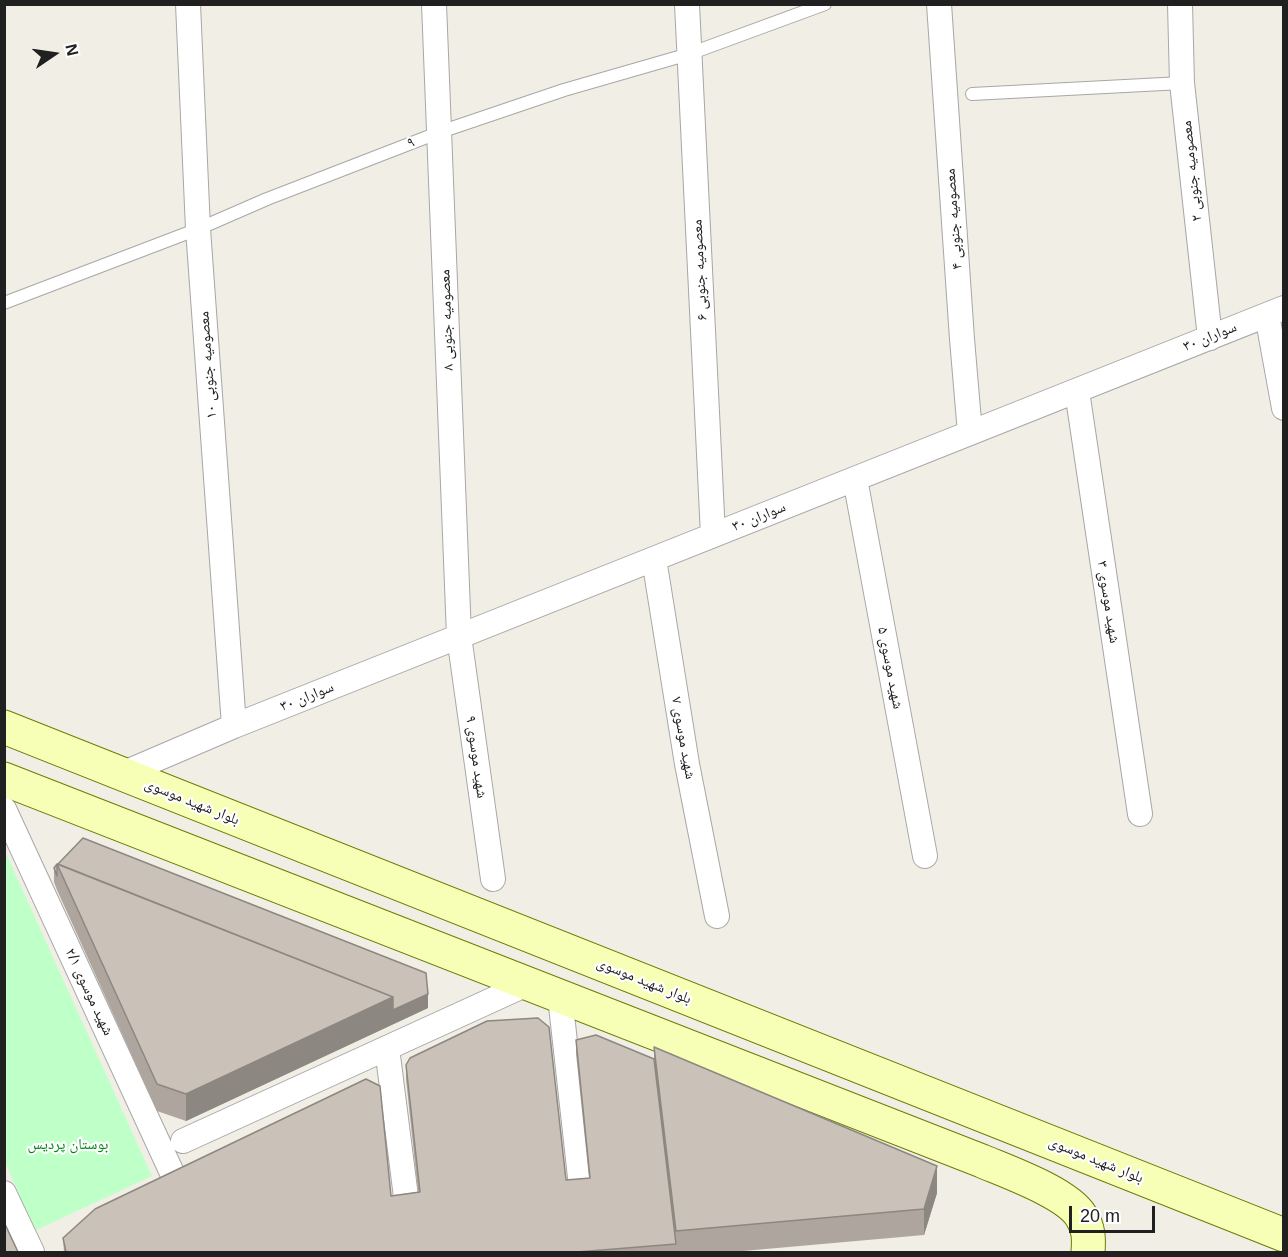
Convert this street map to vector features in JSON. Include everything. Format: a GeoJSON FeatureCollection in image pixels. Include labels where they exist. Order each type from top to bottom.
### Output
{"type":"FeatureCollection","features":[{"type":"Feature","properties":{"kind":"main road","name":"بلوار شهید موسوی"},"geometry":{"type":"LineString","coordinates":[[4,727],[1284,1235]]}},
{"type":"Feature","properties":{"kind":"main road"},"geometry":{"type":"LineString","coordinates":[[4,779],[1026,1180],[1065,1200],[1081,1215],[1090,1236],[1088,1252]]}},
{"type":"Feature","properties":{"kind":"main road"},"geometry":{"type":"LineString","coordinates":[[223,865],[234,819]]}},
{"type":"Feature","properties":{"kind":"street","name":"معصومیه جنوبی ۱۰"},"geometry":{"type":"LineString","coordinates":[[188,4],[198,229],[234,726]]}},
{"type":"Feature","properties":{"kind":"street","name":"معصومیه جنوبی ۸"},"geometry":{"type":"LineString","coordinates":[[434,4],[459,636]]}},
{"type":"Feature","properties":{"kind":"street","name":"معصومیه جنوبی ۶"},"geometry":{"type":"LineString","coordinates":[[687,4],[713,535]]}},
{"type":"Feature","properties":{"kind":"street","name":"معصومیه جنوبی ۴"},"geometry":{"type":"LineString","coordinates":[[939,4],[970,433]]}},
{"type":"Feature","properties":{"kind":"street","name":"معصومیه جنوبی ۲"},"geometry":{"type":"LineString","coordinates":[[1180,4],[1182,83],[1210,338]]}},
{"type":"Feature","properties":{"kind":"street","name":"سواران ۳۰"},"geometry":{"type":"LineString","coordinates":[[122,774],[234,726],[1275,312]]}},
{"type":"Feature","properties":{"kind":"street"},"geometry":{"type":"LineString","coordinates":[[1275,312],[1284,408]]}},
{"type":"Feature","properties":{"kind":"street","name":"شهید موسوی ۳"},"geometry":{"type":"LineString","coordinates":[[1077,391],[1140,814]]}},
{"type":"Feature","properties":{"kind":"street","name":"شهید موسوی ۵"},"geometry":{"type":"LineString","coordinates":[[855,479],[925,856]]}},
{"type":"Feature","properties":{"kind":"street","name":"شهید موسوی ۷"},"geometry":{"type":"LineString","coordinates":[[654,559],[687,764],[717,916]]}},
{"type":"Feature","properties":{"kind":"street","name":"شهید موسوی ۹"},"geometry":{"type":"LineString","coordinates":[[459,636],[493,879]]}},
{"type":"Feature","properties":{"kind":"street","name":"شهید موسوی ۲/۱"},"geometry":{"type":"LineString","coordinates":[[4,809],[173,1175]]}},
{"type":"Feature","properties":{"kind":"street"},"geometry":{"type":"LineString","coordinates":[[183,1141],[527,984]]}},
{"type":"Feature","properties":{"kind":"street"},"geometry":{"type":"LineString","coordinates":[[560,997],[581,1186]]}},
{"type":"Feature","properties":{"kind":"street"},"geometry":{"type":"LineString","coordinates":[[387,1048],[406,1197]]}},
{"type":"Feature","properties":{"kind":"street"},"geometry":{"type":"LineString","coordinates":[[4,1193],[32,1252]]}},
{"type":"Feature","properties":{"kind":"lane","name":"۹"},"geometry":{"type":"LineString","coordinates":[[4,303],[198,229],[267,199],[440,132],[564,90],[689,54],[825,4]]}},
{"type":"Feature","properties":{"kind":"lane"},"geometry":{"type":"LineString","coordinates":[[972,94],[1182,83]]}},
{"type":"Feature","properties":{"kind":"green space","name":"بوستان پردیس"},"geometry":{"type":"Polygon","coordinates":[[[4,849],[152,1176],[34,1231],[5,1161],[4,849]]]}},
{"type":"Feature","properties":{"kind":"building"},"geometry":{"type":"Polygon","coordinates":[[[83,838],[426,973],[428,994],[393,1010],[393,997],[58,864],[83,838]]]}},
{"type":"Feature","properties":{"kind":"building"},"geometry":{"type":"Polygon","coordinates":[[[57,864],[393,997],[186,1094],[157,1084],[57,864]]]}},
{"type":"Feature","properties":{"kind":"building"},"geometry":{"type":"Polygon","coordinates":[[[538,1018],[549,1027],[566,1180],[590,1178],[576,1040],[596,1035],[654,1059],[676,1244],[577,1252],[66,1252],[63,1238],[95,1209],[366,1079],[380,1086],[391,1196],[420,1192],[406,1065],[410,1058],[487,1021],[538,1018]]]}},
{"type":"Feature","properties":{"kind":"building"},"geometry":{"type":"Polygon","coordinates":[[[654,1047],[937,1166],[924,1209],[676,1231],[654,1047]]]}},
{"type":"Feature","properties":{"kind":"building"},"geometry":{"type":"Polygon","coordinates":[[[4,1222],[18,1252],[4,1252],[4,1222]]]}}]}
